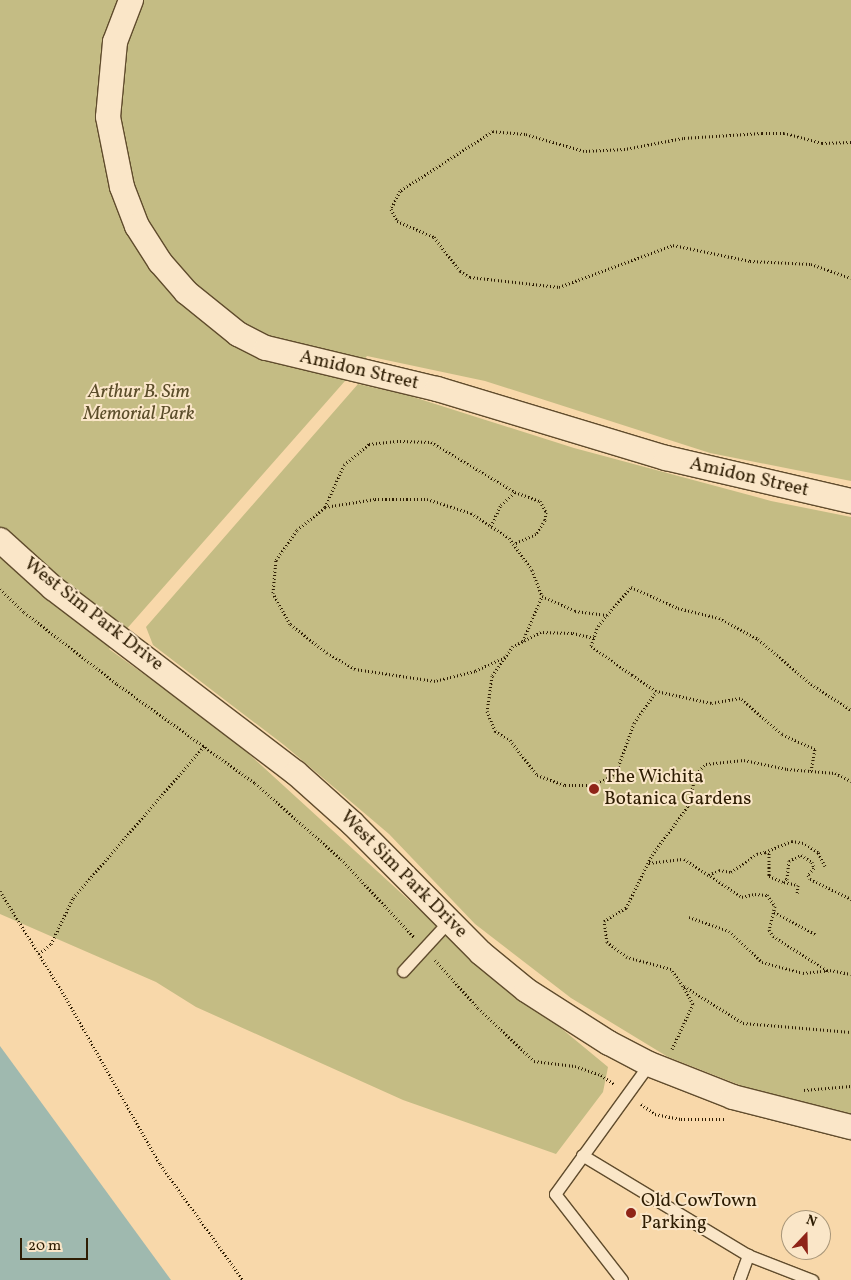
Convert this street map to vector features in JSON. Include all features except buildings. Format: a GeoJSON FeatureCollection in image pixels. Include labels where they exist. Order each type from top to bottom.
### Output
{"type":"FeatureCollection","features":[{"type":"Feature","properties":{"kind":"street","name":"Amidon Street"},"geometry":{"type":"LineString","coordinates":[[131,0],[115,42],[108,117],[122,188],[137,226],[160,262],[186,292],[238,334],[266,348],[437,389],[666,458],[851,501]]}},
{"type":"Feature","properties":{"kind":"street","name":"West Sim Park Drive"},"geometry":{"type":"LineString","coordinates":[[0,540],[53,588],[296,773],[449,921],[526,990],[608,1043],[658,1061],[734,1097],[851,1126]]}},
{"type":"Feature","properties":{"kind":"lane"},"geometry":{"type":"LineString","coordinates":[[403,972],[449,921]]}},
{"type":"Feature","properties":{"kind":"lane"},"geometry":{"type":"LineString","coordinates":[[622,1280],[554,1194],[582,1155],[658,1061]]}},
{"type":"Feature","properties":{"kind":"lane"},"geometry":{"type":"LineString","coordinates":[[582,1155],[748,1255],[812,1280]]}},
{"type":"Feature","properties":{"kind":"lane"},"geometry":{"type":"LineString","coordinates":[[739,1280],[748,1255]]}},
{"type":"Feature","properties":{"kind":"path"},"geometry":{"type":"LineString","coordinates":[[851,142],[822,143],[784,133],[762,132],[683,138],[625,149],[584,151],[525,134],[494,131],[400,191],[391,209],[397,221],[434,237],[460,271],[470,277],[559,287],[673,245],[750,261],[811,264],[851,278]]}},
{"type":"Feature","properties":{"kind":"path"},"geometry":{"type":"LineString","coordinates":[[325,508],[344,465],[368,444],[400,441],[431,442],[515,492],[540,502],[546,512],[536,534],[514,544]]}},
{"type":"Feature","properties":{"kind":"path"},"geometry":{"type":"LineString","coordinates":[[491,526],[501,504],[515,492]]}},
{"type":"Feature","properties":{"kind":"path"},"geometry":{"type":"LineString","coordinates":[[505,658],[475,671],[435,681],[398,678],[355,669],[327,653],[290,624],[273,593],[276,560],[297,530],[325,508],[375,499],[427,499],[471,513],[514,544],[532,570],[542,596],[523,641]]}},
{"type":"Feature","properties":{"kind":"path"},"geometry":{"type":"LineString","coordinates":[[811,771],[815,749],[782,734],[740,698],[711,703],[656,691],[591,646],[607,615],[630,587],[678,608],[719,618],[758,639],[811,684],[851,710]]}},
{"type":"Feature","properties":{"kind":"path"},"geometry":{"type":"LineString","coordinates":[[542,596],[576,611],[607,615]]}},
{"type":"Feature","properties":{"kind":"path"},"geometry":{"type":"LineString","coordinates":[[594,638],[572,633],[541,632],[513,646],[492,676],[487,711],[495,731],[510,740],[537,775],[565,785],[594,785],[616,773],[634,723],[656,691]]}},
{"type":"Feature","properties":{"kind":"path"},"geometry":{"type":"LineString","coordinates":[[39,954],[52,944],[73,898],[204,746]]}},
{"type":"Feature","properties":{"kind":"path"},"geometry":{"type":"LineString","coordinates":[[658,1061],[693,1004],[671,969],[627,957],[607,942],[604,921],[626,908],[649,863],[688,806],[696,773],[706,764],[744,760],[811,771],[835,772],[851,782]]}},
{"type":"Feature","properties":{"kind":"path"},"geometry":{"type":"LineString","coordinates":[[709,875],[719,870],[731,872],[757,854],[792,841],[803,843],[818,852],[824,866]]}},
{"type":"Feature","properties":{"kind":"path"},"geometry":{"type":"LineString","coordinates":[[765,852],[769,853],[769,876],[783,882],[798,885],[797,894]]}},
{"type":"Feature","properties":{"kind":"path"},"geometry":{"type":"LineString","coordinates":[[783,882],[787,879],[789,861],[801,855],[812,862],[814,868],[808,875],[810,879],[851,899]]}},
{"type":"Feature","properties":{"kind":"path"},"geometry":{"type":"LineString","coordinates":[[649,863],[684,859],[742,897],[756,894],[767,896],[773,901],[774,912],[769,930],[773,936],[828,971]]}},
{"type":"Feature","properties":{"kind":"path"},"geometry":{"type":"LineString","coordinates":[[0,891],[39,954],[160,1164],[243,1280]]}},
{"type":"Feature","properties":{"kind":"path"},"geometry":{"type":"LineString","coordinates":[[774,912],[815,934]]}},
{"type":"Feature","properties":{"kind":"path"},"geometry":{"type":"LineString","coordinates":[[689,917],[729,931],[762,962],[803,973],[828,971],[851,974]]}},
{"type":"Feature","properties":{"kind":"path"},"geometry":{"type":"LineString","coordinates":[[683,986],[743,1023],[851,1032]]}},
{"type":"Feature","properties":{"kind":"green space","name":"Arthur B. Sim Memorial Park"},"geometry":{"type":"Polygon","coordinates":[[[0,0],[851,0],[851,481],[710,453],[485,381],[367,356],[109,649],[227,734],[435,924],[608,1067],[603,1092],[556,1154],[403,1100],[196,1007],[156,982],[0,914],[0,0]]]}},
{"type":"Feature","properties":{"kind":"green space","name":"The Wichita Botanica Gardens"},"geometry":{"type":"Polygon","coordinates":[[[358,384],[407,395],[574,448],[771,501],[851,517],[851,1114],[742,1086],[668,1057],[571,998],[475,924],[389,834],[284,745],[153,645],[146,627],[358,384]]]}},
{"type":"Feature","properties":{"kind":"shaded area"},"geometry":{"type":"Polygon","coordinates":[[[0,1046],[171,1280],[0,1280],[0,1046]]]}},
{"type":"Feature","properties":{"kind":"place","name":"The Wichita Botanica Gardens"},"geometry":{"type":"Point","coordinates":[594,789]}},
{"type":"Feature","properties":{"kind":"place","name":"Old CowTown Parking"},"geometry":{"type":"Point","coordinates":[631,1213]}}]}
